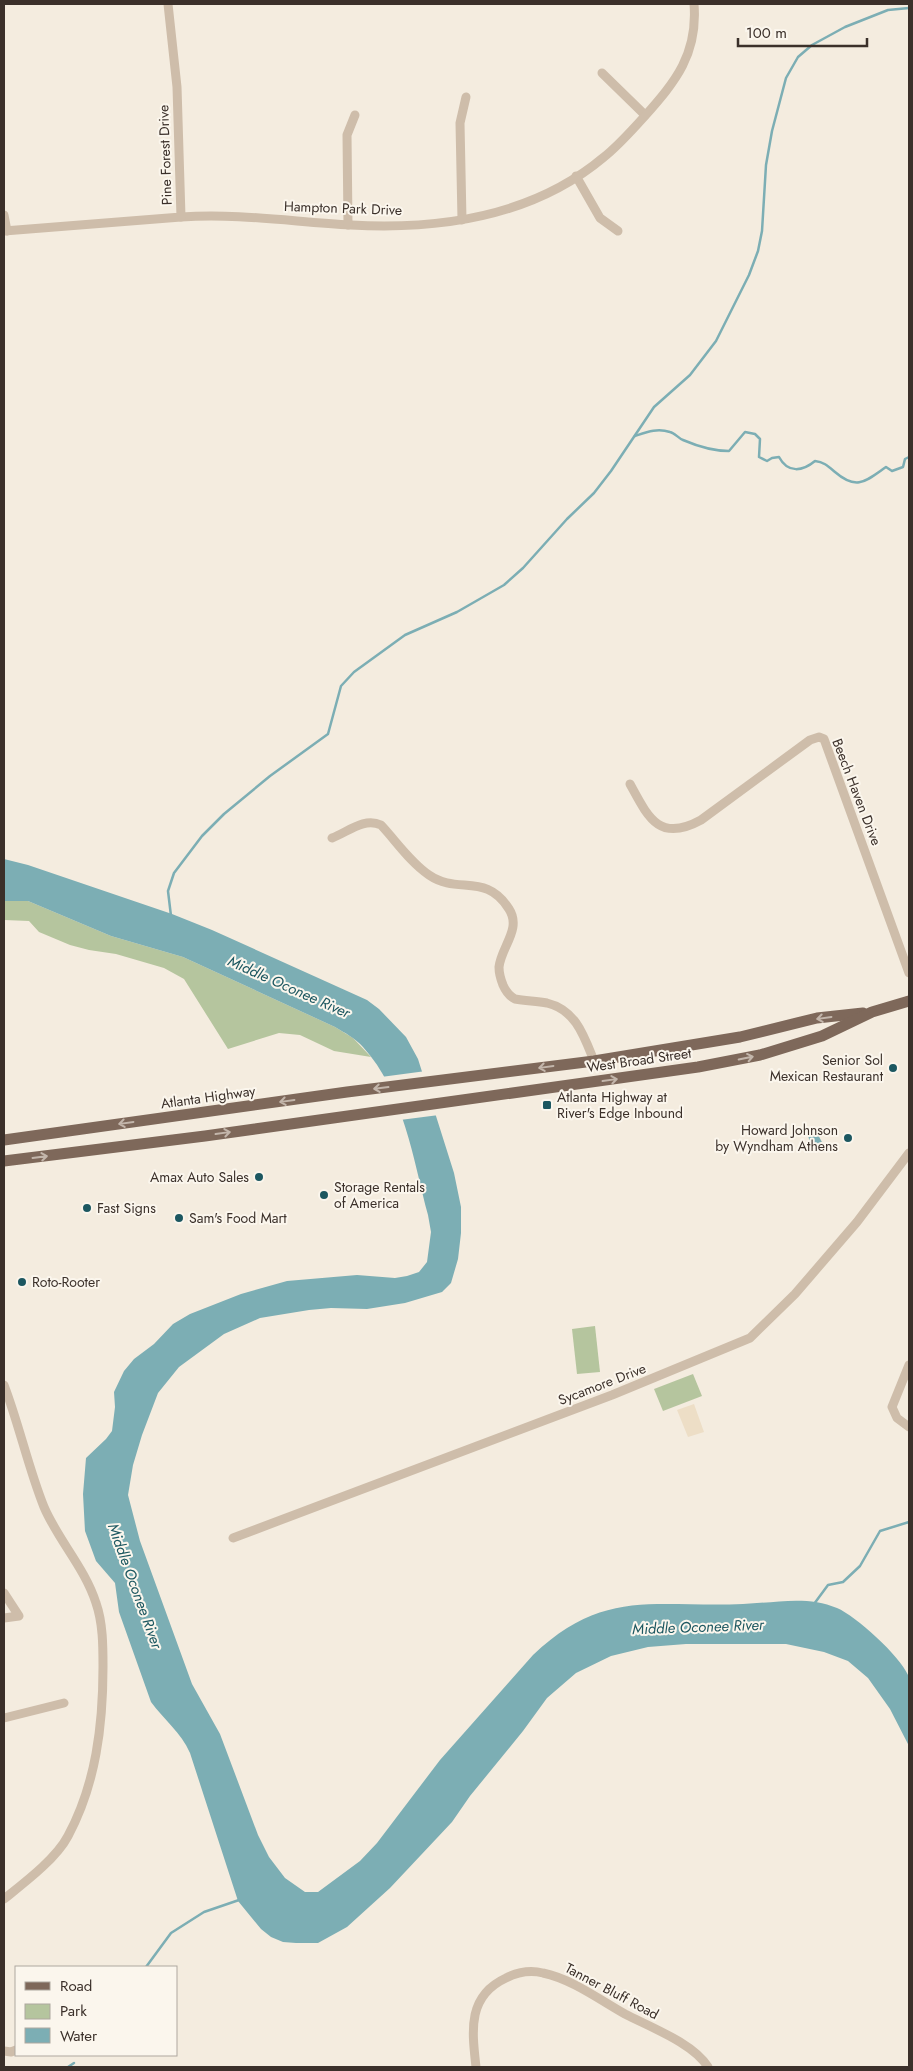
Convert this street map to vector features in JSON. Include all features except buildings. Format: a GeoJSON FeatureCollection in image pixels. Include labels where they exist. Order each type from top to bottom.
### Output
{"type":"FeatureCollection","features":[{"type":"Feature","properties":{"kind":"main road","name":"West Broad Street"},"geometry":{"type":"LineString","coordinates":[[4,1161],[679,1070],[760,1055],[822,1036],[872,1012],[909,1001]]}},
{"type":"Feature","properties":{"kind":"main road","name":"West Broad Street"},"geometry":{"type":"LineString","coordinates":[[416,1083],[675,1049],[740,1037],[817,1018],[872,1012]]}},
{"type":"Feature","properties":{"kind":"main road"},"geometry":{"type":"LineString","coordinates":[[675,1049],[679,1070]]}},
{"type":"Feature","properties":{"kind":"main road","name":"Atlanta Highway"},"geometry":{"type":"LineString","coordinates":[[4,1140],[416,1083]]}},
{"type":"Feature","properties":{"kind":"street","name":"Pine Forest Drive"},"geometry":{"type":"LineString","coordinates":[[6,231],[181,217],[177,87],[168,4]]}},
{"type":"Feature","properties":{"kind":"street","name":"Hampton Park Drive"},"geometry":{"type":"LineString","coordinates":[[181,217],[221,215],[348,225],[437,224],[496,213],[524,203],[576,176],[602,159],[620,143],[672,84],[685,63],[694,33],[694,4]]}},
{"type":"Feature","properties":{"kind":"street"},"geometry":{"type":"LineString","coordinates":[[602,73],[645,115]]}},
{"type":"Feature","properties":{"kind":"street"},"geometry":{"type":"LineString","coordinates":[[462,220],[460,123],[466,97]]}},
{"type":"Feature","properties":{"kind":"street"},"geometry":{"type":"LineString","coordinates":[[348,225],[347,135],[356,115]]}},
{"type":"Feature","properties":{"kind":"street"},"geometry":{"type":"LineString","coordinates":[[576,176],[600,218],[618,232]]}},
{"type":"Feature","properties":{"kind":"street"},"geometry":{"type":"LineString","coordinates":[[4,215],[6,231]]}},
{"type":"Feature","properties":{"kind":"street","name":"Beech Haven Drive"},"geometry":{"type":"LineString","coordinates":[[630,784],[645,812],[659,826],[666,829],[684,828],[700,820],[810,740],[819,737],[824,739],[909,973]]}},
{"type":"Feature","properties":{"kind":"street"},"geometry":{"type":"LineString","coordinates":[[332,838],[347,833],[364,822],[374,822],[381,825],[429,875],[454,884],[481,887],[494,891],[499,895],[510,910],[513,919],[512,929],[499,967],[505,989],[515,999],[548,1004],[570,1014],[582,1030],[594,1061]]}},
{"type":"Feature","properties":{"kind":"street","name":"Sycamore Drive"},"geometry":{"type":"LineString","coordinates":[[233,1538],[612,1396],[750,1338],[795,1294],[851,1229],[909,1153]]}},
{"type":"Feature","properties":{"kind":"street"},"geometry":{"type":"LineString","coordinates":[[909,1365],[892,1407],[897,1418],[909,1427]]}},
{"type":"Feature","properties":{"kind":"street"},"geometry":{"type":"LineString","coordinates":[[4,1384],[45,1508],[96,1602],[103,1645],[103,1691],[98,1748],[86,1794],[68,1837],[48,1860],[4,1900]]}},
{"type":"Feature","properties":{"kind":"street"},"geometry":{"type":"LineString","coordinates":[[4,1593],[19,1616],[4,1618]]}},
{"type":"Feature","properties":{"kind":"street"},"geometry":{"type":"LineString","coordinates":[[4,1718],[64,1703]]}},
{"type":"Feature","properties":{"kind":"street","name":"Tanner Bluff Road"},"geometry":{"type":"LineString","coordinates":[[476,2067],[473,2021],[480,2002],[491,1987],[499,1981],[518,1973],[534,1971],[568,1982],[677,2042],[698,2055],[708,2067]]}},
{"type":"Feature","properties":{"kind":"green space"},"geometry":{"type":"Polygon","coordinates":[[[4,901],[28,901],[111,936],[183,957],[335,1027],[353,1038],[371,1057],[334,1051],[300,1035],[279,1033],[228,1049],[184,979],[164,968],[116,954],[70,945],[39,932],[29,921],[4,920],[4,901]]]}},
{"type":"Feature","properties":{"kind":"green space"},"geometry":{"type":"Polygon","coordinates":[[[595,1326],[600,1372],[577,1374],[572,1329],[595,1326]]]}},
{"type":"Feature","properties":{"kind":"green space"},"geometry":{"type":"Polygon","coordinates":[[[693,1374],[702,1396],[663,1411],[654,1389],[693,1374]]]}},
{"type":"Feature","properties":{"kind":"shaded area"},"geometry":{"type":"Polygon","coordinates":[[[694,1404],[704,1432],[688,1437],[677,1410],[694,1404]]]}},
{"type":"Feature","properties":{"kind":"water","name":"Middle Oconee River"},"geometry":{"type":"Polygon","coordinates":[[[4,859],[28,865],[172,914],[212,930],[367,1000],[379,1009],[406,1037],[418,1059],[454,1173],[461,1207],[461,1233],[458,1259],[451,1283],[442,1292],[405,1303],[367,1309],[331,1308],[260,1318],[224,1334],[179,1367],[158,1393],[133,1465],[128,1495],[140,1541],[192,1684],[220,1734],[258,1835],[269,1857],[285,1878],[305,1892],[318,1892],[360,1861],[377,1843],[440,1760],[533,1655],[559,1633],[584,1619],[608,1610],[657,1604],[712,1605],[790,1601],[814,1602],[837,1608],[855,1619],[877,1637],[908,1675],[910,1697],[909,1746],[890,1709],[868,1678],[848,1661],[824,1652],[786,1644],[686,1644],[648,1647],[611,1656],[576,1673],[547,1698],[523,1731],[470,1796],[452,1822],[390,1888],[347,1927],[318,1943],[283,1942],[271,1937],[261,1929],[238,1901],[190,1753],[177,1732],[151,1702],[119,1612],[115,1583],[96,1561],[85,1531],[83,1494],[86,1458],[112,1431],[115,1407],[114,1392],[124,1371],[134,1359],[154,1344],[173,1324],[190,1314],[241,1294],[287,1281],[357,1275],[395,1278],[419,1272],[427,1262],[431,1232],[428,1215],[412,1149],[398,1105],[377,1065],[357,1041],[335,1027],[183,957],[111,936],[28,901],[4,901],[4,859]]]}},
{"type":"Feature","properties":{"kind":"water"},"geometry":{"type":"Polygon","coordinates":[[[815,1129],[824,1146],[812,1151],[807,1131],[815,1129]]]}},
{"type":"Feature","properties":{"kind":"pier"},"geometry":{"type":"Polygon","coordinates":[[[426,1071],[439,1115],[400,1120],[381,1077],[426,1071]]]}},
{"type":"Feature","properties":{"kind":"waterway"},"geometry":{"type":"LineString","coordinates":[[171,916],[168,891],[174,873],[202,836],[224,814],[270,776],[328,734],[341,686],[354,672],[405,635],[457,612],[504,585],[523,568],[567,519],[594,493],[654,407],[690,375],[716,341],[749,275],[758,251],[762,231],[766,165],[772,131],[786,78],[798,57],[812,45],[845,27],[888,10],[909,8]]}},
{"type":"Feature","properties":{"kind":"waterway"},"geometry":{"type":"LineString","coordinates":[[635,436],[661,430],[673,433],[683,440],[699,446],[729,451],[745,432],[755,434],[760,439],[759,457],[767,461],[779,457],[787,466],[796,469],[806,467],[815,461],[826,465],[843,478],[856,482],[867,480],[886,467],[892,471],[903,467],[905,459],[909,457]]}},
{"type":"Feature","properties":{"kind":"waterway"},"geometry":{"type":"LineString","coordinates":[[814,1604],[828,1585],[843,1582],[860,1566],[880,1531],[909,1522]]}},
{"type":"Feature","properties":{"kind":"waterway"},"geometry":{"type":"LineString","coordinates":[[147,1966],[171,1933],[204,1912],[239,1900]]}},
{"type":"Feature","properties":{"kind":"waterway"},"geometry":{"type":"LineString","coordinates":[[68,2067],[74,2063]]}},
{"type":"Feature","properties":{"kind":"place","name":"Senior Sol Mexican Restaurant"},"geometry":{"type":"Point","coordinates":[893,1068]}},
{"type":"Feature","properties":{"kind":"place","name":"Atlanta Highway at River's Edge Inbound"},"geometry":{"type":"Point","coordinates":[547,1105]}},
{"type":"Feature","properties":{"kind":"place","name":"Howard Johnson by Wyndham Athens"},"geometry":{"type":"Point","coordinates":[848,1138]}},
{"type":"Feature","properties":{"kind":"place","name":"Amax Auto Sales"},"geometry":{"type":"Point","coordinates":[259,1177]}},
{"type":"Feature","properties":{"kind":"place","name":"Storage Rentals of America"},"geometry":{"type":"Point","coordinates":[324,1195]}},
{"type":"Feature","properties":{"kind":"place","name":"Fast Signs"},"geometry":{"type":"Point","coordinates":[87,1208]}},
{"type":"Feature","properties":{"kind":"place","name":"Sam's Food Mart"},"geometry":{"type":"Point","coordinates":[179,1218]}},
{"type":"Feature","properties":{"kind":"place","name":"Roto-Rooter"},"geometry":{"type":"Point","coordinates":[22,1282]}}]}
